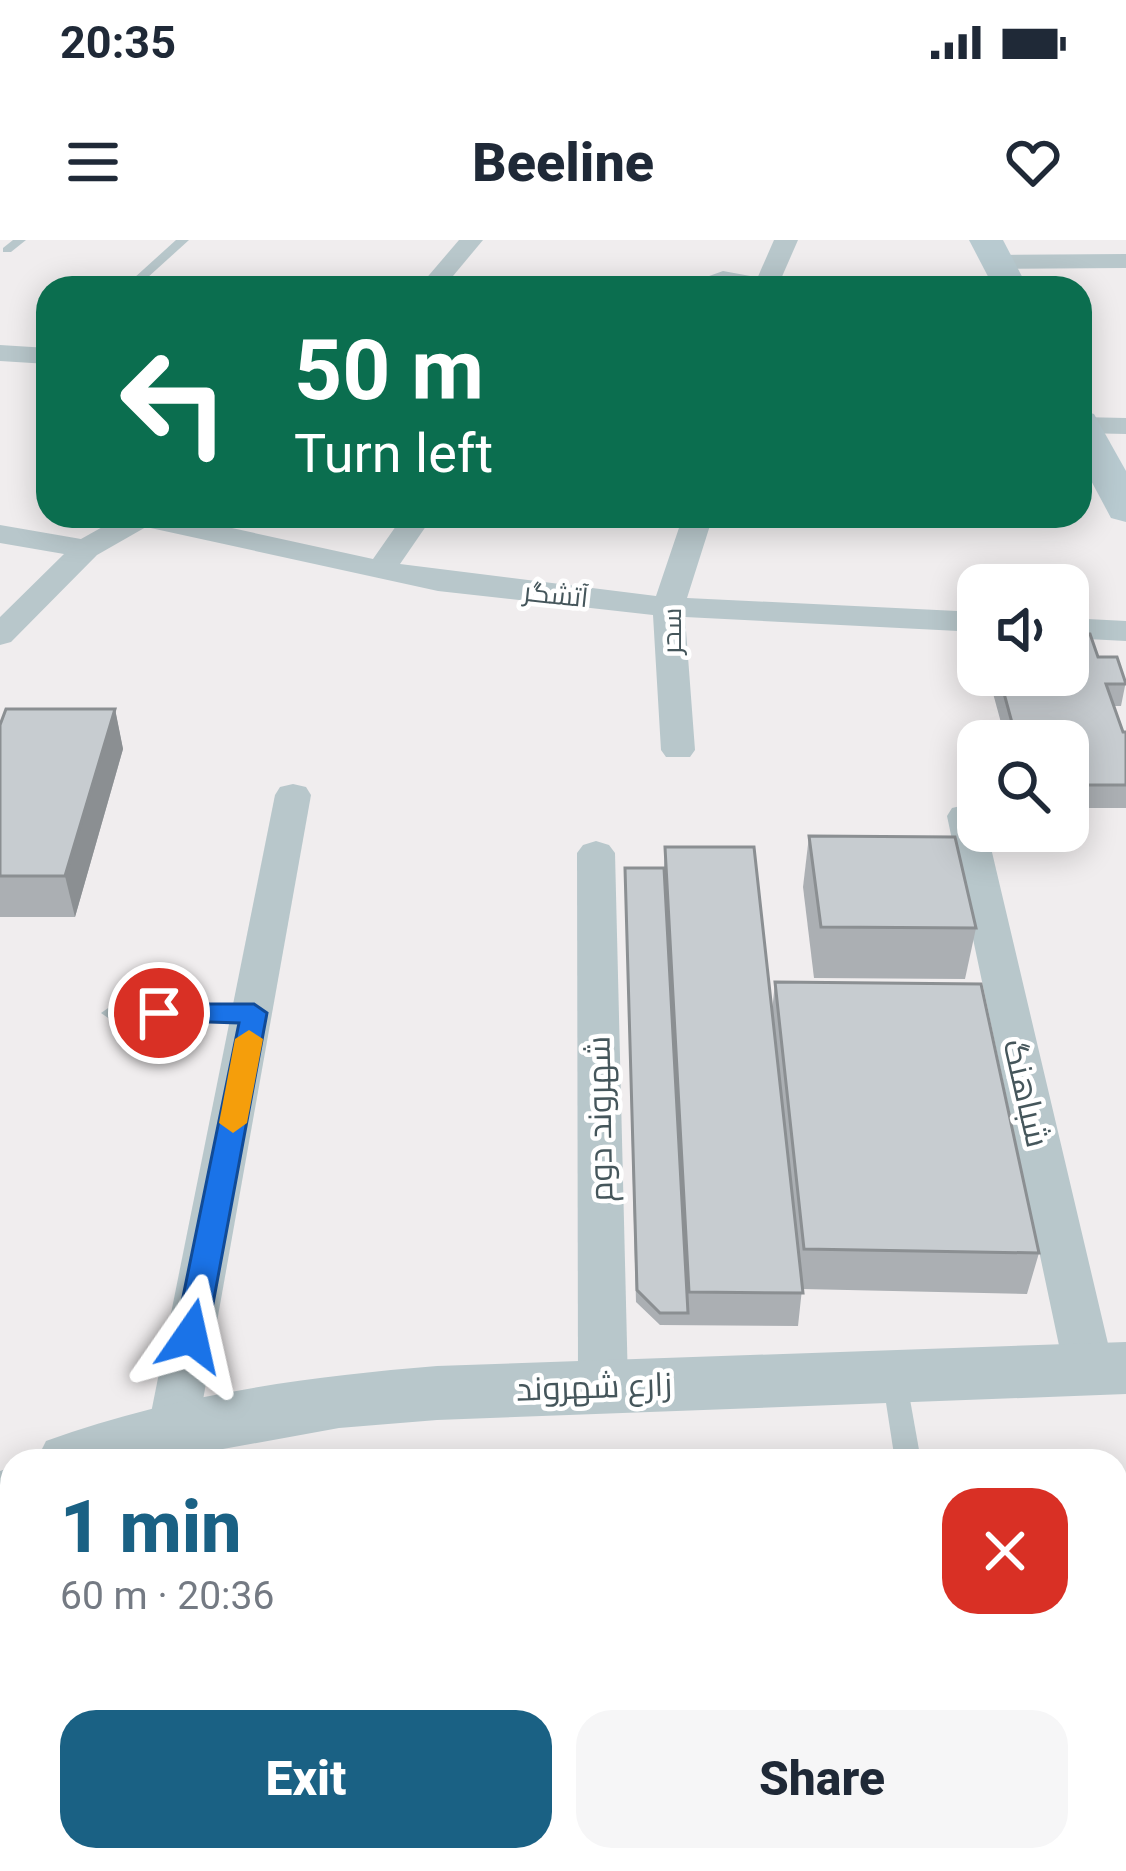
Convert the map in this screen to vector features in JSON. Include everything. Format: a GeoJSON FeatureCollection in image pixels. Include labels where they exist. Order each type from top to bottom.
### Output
{"type":"FeatureCollection","features":[{"type":"Feature","properties":{"kind":"main road"},"geometry":{"type":"LineString","coordinates":[[1092,446],[1126,509]]}},
{"type":"Feature","properties":{"kind":"street"},"geometry":{"type":"LineString","coordinates":[[440,276],[471,240]]}},
{"type":"Feature","properties":{"kind":"street"},"geometry":{"type":"LineString","coordinates":[[770,276],[786,240]]}},
{"type":"Feature","properties":{"kind":"street"},"geometry":{"type":"LineString","coordinates":[[998,263],[1126,261]]}},
{"type":"Feature","properties":{"kind":"street"},"geometry":{"type":"LineString","coordinates":[[0,353],[36,355]]}},
{"type":"Feature","properties":{"kind":"street"},"geometry":{"type":"LineString","coordinates":[[1092,425],[1126,426]]}},
{"type":"Feature","properties":{"kind":"street"},"geometry":{"type":"LineString","coordinates":[[0,635],[86,549],[122,528]]}},
{"type":"Feature","properties":{"kind":"street","name":"آتشگر"},"geometry":{"type":"LineString","coordinates":[[195,528],[438,582],[668,608],[957,621]]}},
{"type":"Feature","properties":{"kind":"street"},"geometry":{"type":"LineString","coordinates":[[381,570],[410,528]]}},
{"type":"Feature","properties":{"kind":"street","name":"سحر"},"geometry":{"type":"LineString","coordinates":[[678,749],[668,608],[694,528]]}},
{"type":"Feature","properties":{"kind":"street"},"geometry":{"type":"LineString","coordinates":[[0,534],[86,549]]}},
{"type":"Feature","properties":{"kind":"street"},"geometry":{"type":"LineString","coordinates":[[1089,629],[1126,632]]}},
{"type":"Feature","properties":{"kind":"street"},"geometry":{"type":"LineString","coordinates":[[173,1428],[293,795]]}},
{"type":"Feature","properties":{"kind":"street","name":"شباهنگ"},"geometry":{"type":"LineString","coordinates":[[974,852],[1107,1368]]}},
{"type":"Feature","properties":{"kind":"street","name":"شهروند دوم"},"geometry":{"type":"LineString","coordinates":[[596,853],[603,1385]]}},
{"type":"Feature","properties":{"kind":"street","name":"زارع شهروند"},"geometry":{"type":"LineString","coordinates":[[107,1449],[173,1428],[340,1402],[603,1385],[1107,1368]]}},
{"type":"Feature","properties":{"kind":"lane"},"geometry":{"type":"LineString","coordinates":[[7,250],[20,240]]}},
{"type":"Feature","properties":{"kind":"lane"},"geometry":{"type":"LineString","coordinates":[[143,276],[183,240]]}},
{"type":"Feature","properties":{"kind":"lane"},"geometry":{"type":"LineString","coordinates":[[111,1013],[254,1013]]}},
{"type":"Feature","properties":{"kind":"lane"},"geometry":{"type":"LineString","coordinates":[[894,1376],[906,1449]]}},
{"type":"Feature","properties":{"kind":"building"},"geometry":{"type":"Polygon","coordinates":[[[1090,634],[1098,657],[1117,657],[1126,684],[1106,684],[1126,732],[1126,785],[1089,785],[1089,720],[1011,720],[1005,696],[1089,696],[1090,634]]]}},
{"type":"Feature","properties":{"kind":"building"},"geometry":{"type":"Polygon","coordinates":[[[6,709],[115,709],[65,876],[0,876],[0,725],[6,709]]]}},
{"type":"Feature","properties":{"kind":"building"},"geometry":{"type":"Polygon","coordinates":[[[809,836],[955,837],[976,928],[821,927],[809,836]]]}},
{"type":"Feature","properties":{"kind":"building"},"geometry":{"type":"Polygon","coordinates":[[[665,847],[754,847],[803,1293],[689,1292],[665,847]]]}},
{"type":"Feature","properties":{"kind":"building"},"geometry":{"type":"Polygon","coordinates":[[[625,868],[664,868],[688,1313],[660,1313],[637,1290],[625,868]]]}},
{"type":"Feature","properties":{"kind":"building"},"geometry":{"type":"Polygon","coordinates":[[[775,982],[981,984],[1039,1253],[804,1249],[775,982]]]}},
{"type":"Feature","properties":{"kind":"slow traffic"},"geometry":{"type":"LineString","coordinates":[[233,1123],[249,1039]]}},
{"type":"Feature","properties":{"kind":"route"},"geometry":{"type":"LineString","coordinates":[[159,1013],[254,1013],[191,1336]]}}]}
